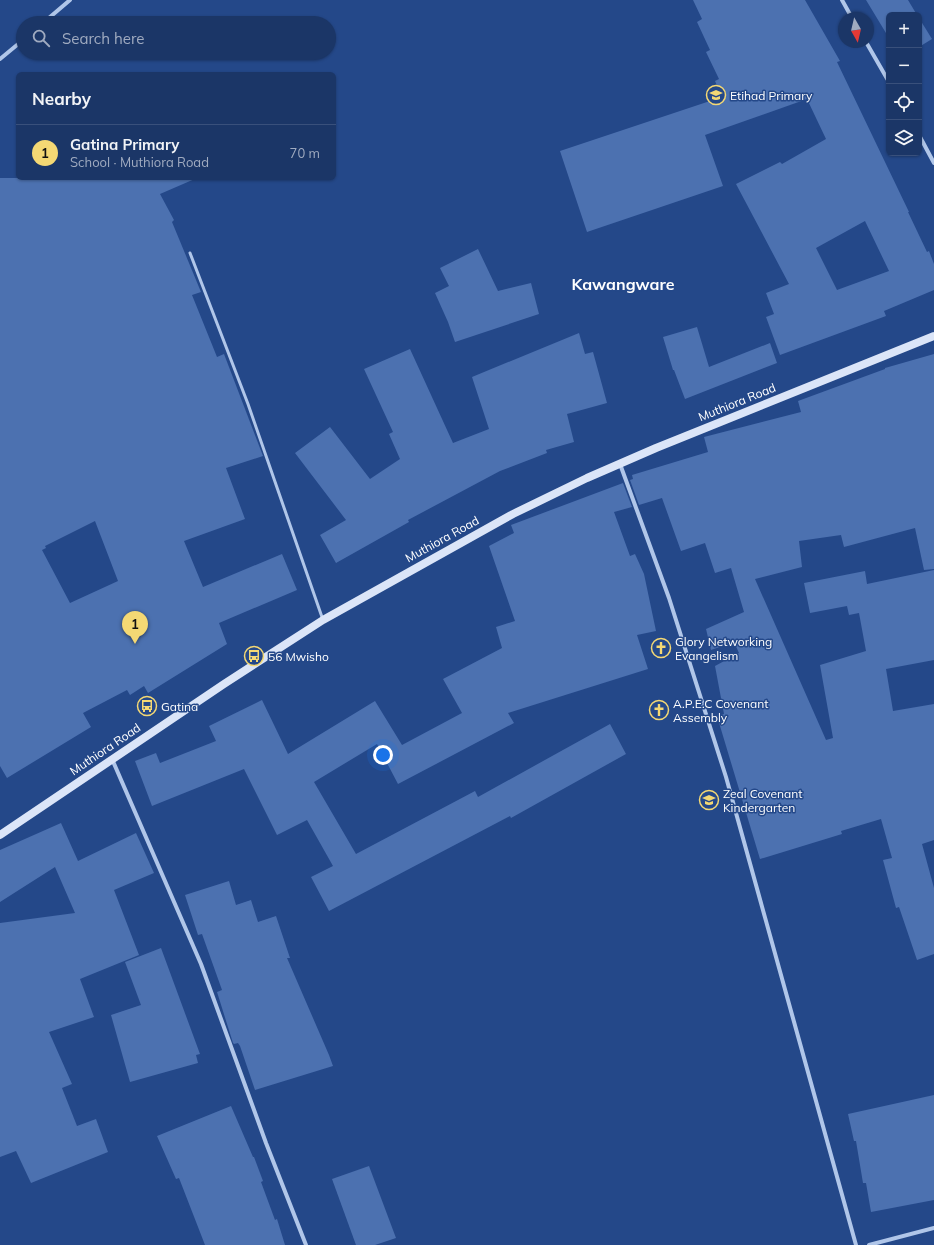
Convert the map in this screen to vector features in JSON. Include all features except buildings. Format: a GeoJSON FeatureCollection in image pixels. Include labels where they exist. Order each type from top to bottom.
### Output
{"type":"FeatureCollection","features":[{"type":"Feature","properties":{"kind":"street"},"geometry":{"type":"LineString","coordinates":[[51,16],[70,0]]}},
{"type":"Feature","properties":{"kind":"street"},"geometry":{"type":"LineString","coordinates":[[842,0],[849,12]]}},
{"type":"Feature","properties":{"kind":"street"},"geometry":{"type":"LineString","coordinates":[[0,59],[16,46]]}},
{"type":"Feature","properties":{"kind":"street"},"geometry":{"type":"LineString","coordinates":[[869,48],[886,77]]}},
{"type":"Feature","properties":{"kind":"street"},"geometry":{"type":"LineString","coordinates":[[922,141],[934,163]]}},
{"type":"Feature","properties":{"kind":"street","name":"Muthiora Road"},"geometry":{"type":"LineString","coordinates":[[0,835],[224,684],[323,620],[513,514],[620,463],[742,412],[934,336]]}},
{"type":"Feature","properties":{"kind":"street"},"geometry":{"type":"LineString","coordinates":[[620,463],[669,598],[726,777],[856,1245]]}},
{"type":"Feature","properties":{"kind":"street"},"geometry":{"type":"LineString","coordinates":[[112,759],[201,964],[266,1143],[306,1245]]}},
{"type":"Feature","properties":{"kind":"street"},"geometry":{"type":"LineString","coordinates":[[869,1245],[934,1228]]}},
{"type":"Feature","properties":{"kind":"lane"},"geometry":{"type":"LineString","coordinates":[[190,253],[248,404],[323,620]]}},
{"type":"Feature","properties":{"kind":"place","name":"Etihad Primary"},"geometry":{"type":"Point","coordinates":[716,95]}},
{"type":"Feature","properties":{"kind":"place","name":"Gatina Primary"},"geometry":{"type":"Point","coordinates":[135,644]}},
{"type":"Feature","properties":{"kind":"place","name":"Glory Networking Evangelism"},"geometry":{"type":"Point","coordinates":[661,648]}},
{"type":"Feature","properties":{"kind":"place","name":"56 Mwisho"},"geometry":{"type":"Point","coordinates":[254,656]}},
{"type":"Feature","properties":{"kind":"place","name":"Gatina"},"geometry":{"type":"Point","coordinates":[147,706]}},
{"type":"Feature","properties":{"kind":"place","name":"A.P.E.C Covenant Assembly"},"geometry":{"type":"Point","coordinates":[659,710]}},
{"type":"Feature","properties":{"kind":"place","name":"Zeal Covenant Kindergarten"},"geometry":{"type":"Point","coordinates":[709,800]}},
{"type":"Feature","properties":{"kind":"district","name":"Kawangware"},"geometry":{"type":"Point","coordinates":[623,284]}}]}
